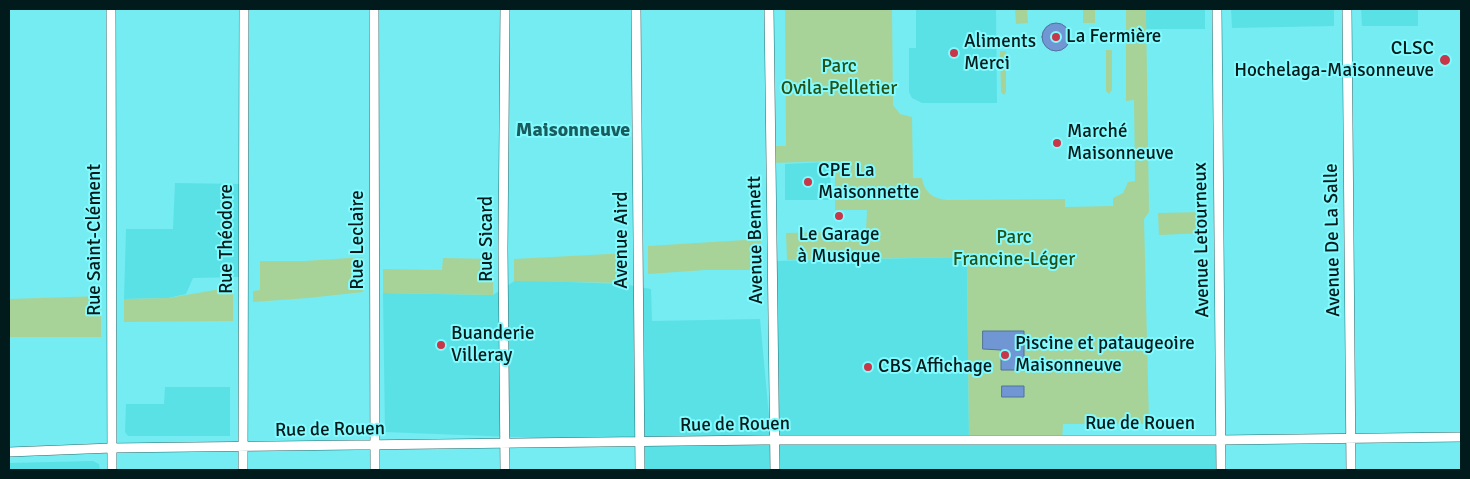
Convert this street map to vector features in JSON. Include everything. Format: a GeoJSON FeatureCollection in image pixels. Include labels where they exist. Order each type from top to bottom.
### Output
{"type":"FeatureCollection","features":[{"type":"Feature","properties":{"kind":"street","name":"Rue Saint-Clément"},"geometry":{"type":"LineString","coordinates":[[111,9],[112,470]]}},
{"type":"Feature","properties":{"kind":"street","name":"Rue Théodore"},"geometry":{"type":"LineString","coordinates":[[243,470],[244,9]]}},
{"type":"Feature","properties":{"kind":"street","name":"Rue Leclaire"},"geometry":{"type":"LineString","coordinates":[[374,9],[374,470]]}},
{"type":"Feature","properties":{"kind":"street","name":"Rue Sicard"},"geometry":{"type":"LineString","coordinates":[[505,9],[503,248],[505,470]]}},
{"type":"Feature","properties":{"kind":"street","name":"Avenue Aird"},"geometry":{"type":"LineString","coordinates":[[636,9],[640,470]]}},
{"type":"Feature","properties":{"kind":"street","name":"Avenue Bennett"},"geometry":{"type":"LineString","coordinates":[[769,9],[775,470]]}},
{"type":"Feature","properties":{"kind":"street","name":"Avenue Letourneux"},"geometry":{"type":"LineString","coordinates":[[1216,9],[1221,470]]}},
{"type":"Feature","properties":{"kind":"street","name":"Avenue De La Salle"},"geometry":{"type":"LineString","coordinates":[[1346,9],[1351,470]]}},
{"type":"Feature","properties":{"kind":"street","name":"Rue de Rouen"},"geometry":{"type":"LineString","coordinates":[[9,452],[112,448],[774,440],[1220,440],[1461,437]]}},
{"type":"Feature","properties":{"kind":"shaded area"},"geometry":{"type":"Polygon","coordinates":[[[916,9],[996,9],[997,103],[922,103],[912,98],[909,92],[909,48],[916,48],[916,9]]]}},
{"type":"Feature","properties":{"kind":"shaded area"},"geometry":{"type":"Polygon","coordinates":[[[1146,9],[1205,9],[1205,29],[1146,29],[1146,9]]]}},
{"type":"Feature","properties":{"kind":"shaded area"},"geometry":{"type":"Polygon","coordinates":[[[1231,9],[1334,9],[1334,26],[1232,28],[1231,9]]]}},
{"type":"Feature","properties":{"kind":"shaded area"},"geometry":{"type":"Polygon","coordinates":[[[1361,9],[1418,9],[1418,26],[1362,26],[1361,9]]]}},
{"type":"Feature","properties":{"kind":"shaded area"},"geometry":{"type":"Polygon","coordinates":[[[1056,23],[1066,27],[1070,37],[1066,47],[1056,51],[1046,47],[1042,37],[1046,27],[1056,23]]]}},
{"type":"Feature","properties":{"kind":"shaded area","name":"CPE La Maisonnette"},"geometry":{"type":"Polygon","coordinates":[[[830,162],[831,200],[785,200],[785,164],[830,162]]]}},
{"type":"Feature","properties":{"kind":"shaded area"},"geometry":{"type":"Polygon","coordinates":[[[175,183],[241,184],[241,277],[193,278],[186,294],[168,298],[124,299],[126,229],[173,229],[175,183]]]}},
{"type":"Feature","properties":{"kind":"shaded area"},"geometry":{"type":"Polygon","coordinates":[[[967,257],[969,440],[1220,440],[1221,470],[776,470],[775,261],[967,257]]]}},
{"type":"Feature","properties":{"kind":"shaded area"},"geometry":{"type":"Polygon","coordinates":[[[516,280],[623,284],[651,289],[652,321],[760,319],[774,470],[640,470],[639,442],[385,432],[383,293],[493,295],[516,280]]]}},
{"type":"Feature","properties":{"kind":"shaded area"},"geometry":{"type":"Polygon","coordinates":[[[983,331],[1024,331],[1024,370],[1001,370],[1001,350],[983,349],[983,331]]]}},
{"type":"Feature","properties":{"kind":"shaded area"},"geometry":{"type":"Polygon","coordinates":[[[1002,386],[1024,386],[1024,397],[1002,397],[1002,386]]]}},
{"type":"Feature","properties":{"kind":"shaded area"},"geometry":{"type":"Polygon","coordinates":[[[165,387],[230,387],[230,436],[128,436],[125,432],[126,404],[164,404],[165,387]]]}},
{"type":"Feature","properties":{"kind":"shaded area"},"geometry":{"type":"Polygon","coordinates":[[[93,461],[99,464],[100,470],[9,470],[9,463],[93,461]]]}},
{"type":"Feature","properties":{"kind":"green space"},"geometry":{"type":"Polygon","coordinates":[[[785,9],[892,9],[893,105],[900,114],[912,117],[913,178],[922,178],[930,194],[947,200],[1065,199],[1065,207],[1113,206],[1113,198],[1123,193],[1128,182],[1135,181],[1134,100],[1126,101],[1126,9],[1146,9],[1149,212],[1144,219],[1149,424],[1063,424],[1062,440],[969,440],[967,257],[787,260],[786,233],[866,231],[867,210],[835,210],[835,161],[771,163],[771,146],[786,146],[785,9]]]}},
{"type":"Feature","properties":{"kind":"green space"},"geometry":{"type":"Polygon","coordinates":[[[1015,9],[1027,9],[1028,23],[1016,24],[1015,9]]]}},
{"type":"Feature","properties":{"kind":"green space"},"geometry":{"type":"Polygon","coordinates":[[[1083,9],[1095,9],[1095,23],[1083,23],[1083,9]]]}},
{"type":"Feature","properties":{"kind":"green space"},"geometry":{"type":"Polygon","coordinates":[[[1106,50],[1112,50],[1112,90],[1109,94],[1106,91],[1106,50]]]}},
{"type":"Feature","properties":{"kind":"green space"},"geometry":{"type":"Polygon","coordinates":[[[1000,51],[1006,51],[1006,92],[1004,95],[1001,92],[1000,51]]]}},
{"type":"Feature","properties":{"kind":"green space"},"geometry":{"type":"Polygon","coordinates":[[[1204,212],[1204,233],[1159,235],[1158,213],[1204,212]]]}},
{"type":"Feature","properties":{"kind":"green space"},"geometry":{"type":"Polygon","coordinates":[[[761,239],[761,270],[705,270],[648,274],[648,246],[761,239]]]}},
{"type":"Feature","properties":{"kind":"green space"},"geometry":{"type":"Polygon","coordinates":[[[628,253],[627,283],[514,281],[514,259],[628,253]]]}},
{"type":"Feature","properties":{"kind":"green space"},"geometry":{"type":"Polygon","coordinates":[[[363,257],[363,292],[253,302],[253,291],[260,290],[260,261],[305,261],[363,257]]]}},
{"type":"Feature","properties":{"kind":"green space"},"geometry":{"type":"Polygon","coordinates":[[[443,258],[493,259],[493,295],[383,293],[383,269],[442,270],[443,258]]]}},
{"type":"Feature","properties":{"kind":"green space"},"geometry":{"type":"Polygon","coordinates":[[[233,287],[233,321],[124,322],[124,299],[168,298],[233,287]]]}},
{"type":"Feature","properties":{"kind":"green space"},"geometry":{"type":"Polygon","coordinates":[[[101,296],[101,337],[9,337],[9,299],[101,296]]]}},
{"type":"Feature","properties":{"kind":"place","name":"La Fermière"},"geometry":{"type":"Point","coordinates":[1056,37]}},
{"type":"Feature","properties":{"kind":"place","name":"Aliments Merci"},"geometry":{"type":"Point","coordinates":[954,53]}},
{"type":"Feature","properties":{"kind":"place","name":"CLSC Hochelaga-Maisonneuve"},"geometry":{"type":"Point","coordinates":[1445,60]}},
{"type":"Feature","properties":{"kind":"place","name":"Marché Maisonneuve"},"geometry":{"type":"Point","coordinates":[1057,143]}},
{"type":"Feature","properties":{"kind":"place","name":"CPE La Maisonnette"},"geometry":{"type":"Point","coordinates":[808,182]}},
{"type":"Feature","properties":{"kind":"place","name":"Le Garage à Musique"},"geometry":{"type":"Point","coordinates":[839,216]}},
{"type":"Feature","properties":{"kind":"place","name":"Buanderie Villeray"},"geometry":{"type":"Point","coordinates":[441,345]}},
{"type":"Feature","properties":{"kind":"place","name":"Piscine et pataugeoire Maisonneuve"},"geometry":{"type":"Point","coordinates":[1005,355]}},
{"type":"Feature","properties":{"kind":"place","name":"CBS Affichage"},"geometry":{"type":"Point","coordinates":[868,367]}},
{"type":"Feature","properties":{"kind":"district","name":"Maisonneuve"},"geometry":{"type":"Point","coordinates":[573,131]}},
{"type":"Feature","properties":{"kind":"park label","name":"Parc Ovila-Pelletier"},"geometry":{"type":"Point","coordinates":[839,78]}},
{"type":"Feature","properties":{"kind":"park label","name":"Parc Francine-Léger"},"geometry":{"type":"Point","coordinates":[1014,249]}}]}
